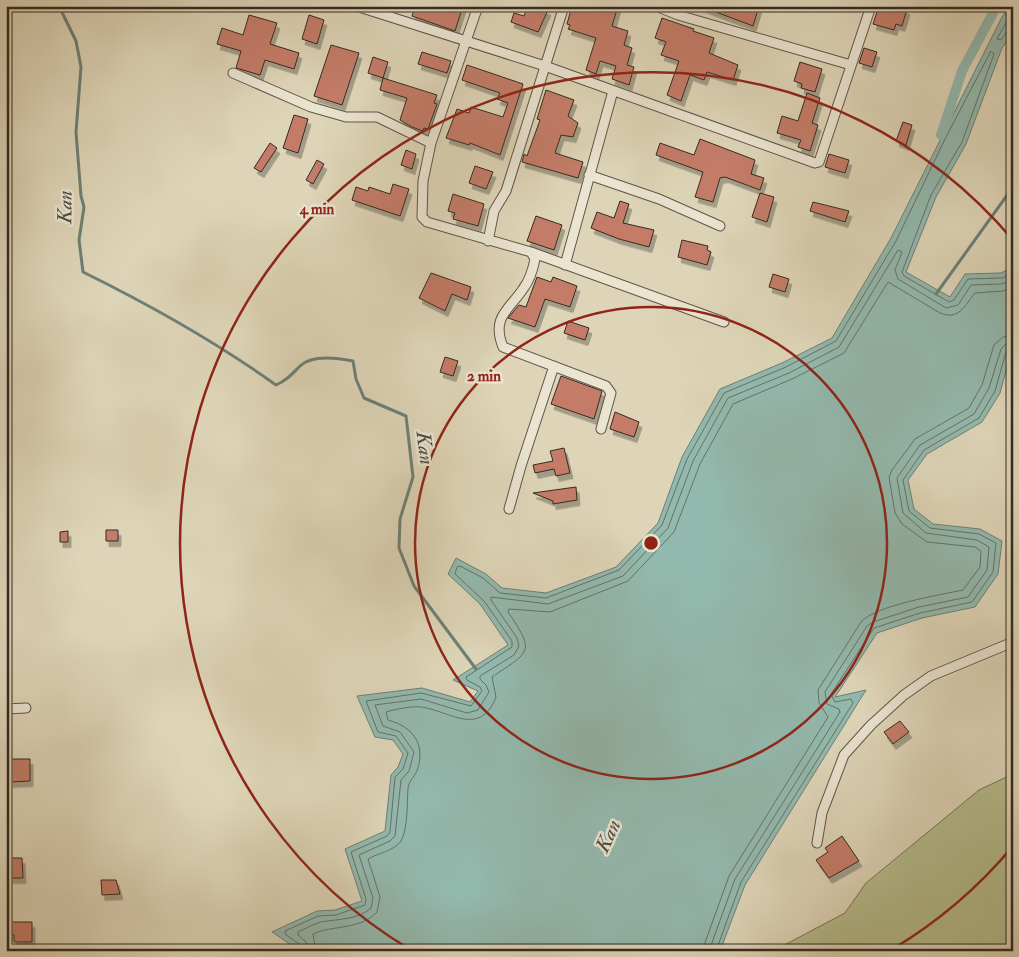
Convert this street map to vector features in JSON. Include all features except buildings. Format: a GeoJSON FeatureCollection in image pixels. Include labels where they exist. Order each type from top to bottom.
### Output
{"type":"FeatureCollection","features":[{"type":"Feature","properties":{"kind":"street"},"geometry":{"type":"LineString","coordinates":[[356,6],[545,66],[815,163],[819,162],[871,6]]}},
{"type":"Feature","properties":{"kind":"street"},"geometry":{"type":"LineString","coordinates":[[478,6],[468,42],[431,143],[423,181],[422,217],[427,222],[531,252],[724,322]]}},
{"type":"Feature","properties":{"kind":"street"},"geometry":{"type":"LineString","coordinates":[[488,241],[494,211],[506,191],[564,6]]}},
{"type":"Feature","properties":{"kind":"street"},"geometry":{"type":"LineString","coordinates":[[656,6],[678,15],[851,66]]}},
{"type":"Feature","properties":{"kind":"street"},"geometry":{"type":"LineString","coordinates":[[233,73],[311,107],[346,117],[377,117],[431,143]]}},
{"type":"Feature","properties":{"kind":"street"},"geometry":{"type":"LineString","coordinates":[[565,265],[612,91]]}},
{"type":"Feature","properties":{"kind":"street"},"geometry":{"type":"LineString","coordinates":[[589,175],[659,199],[720,226]]}},
{"type":"Feature","properties":{"kind":"street"},"geometry":{"type":"LineString","coordinates":[[531,252],[535,259],[532,272],[523,289],[510,302],[501,318],[498,335],[503,347],[606,386],[611,393],[600,429]]}},
{"type":"Feature","properties":{"kind":"street"},"geometry":{"type":"LineString","coordinates":[[509,509],[554,366]]}},
{"type":"Feature","properties":{"kind":"street"},"geometry":{"type":"LineString","coordinates":[[817,844],[822,812],[844,755],[871,725],[904,695],[931,676],[1013,642]]}},
{"type":"Feature","properties":{"kind":"street"},"geometry":{"type":"LineString","coordinates":[[6,709],[26,708]]}},
{"type":"Feature","properties":{"kind":"green space"},"geometry":{"type":"Polygon","coordinates":[[[1013,774],[1013,948],[1009,951],[773,951],[845,913],[866,883],[979,790],[1013,774]]]}},
{"type":"Feature","properties":{"kind":"water"},"geometry":{"type":"Polygon","coordinates":[[[1010,6],[1013,6],[1013,33],[1002,48],[966,144],[936,197],[906,272],[950,297],[965,274],[1001,273],[1013,267],[1013,345],[1000,393],[982,422],[927,454],[908,480],[914,509],[933,524],[980,529],[1002,541],[998,574],[975,607],[922,618],[877,633],[835,697],[866,690],[745,885],[720,951],[300,951],[272,932],[317,911],[335,910],[362,901],[345,849],[385,831],[391,775],[398,767],[403,754],[393,740],[375,737],[357,696],[422,688],[470,702],[478,691],[453,680],[508,645],[480,604],[448,574],[456,558],[486,574],[502,588],[546,593],[616,567],[658,523],[682,457],[720,389],[784,362],[832,338],[891,238],[1002,17],[1010,6]]]}},
{"type":"Feature","properties":{"kind":"waterway","name":"Kan"},"geometry":{"type":"LineString","coordinates":[[59,6],[76,41],[81,67],[76,132],[81,196],[84,207],[79,240],[83,272],[182,325],[276,385],[286,379],[305,362],[311,360],[333,358],[353,361],[356,379],[364,398],[406,416],[413,477],[400,519],[399,548],[414,586],[476,669]]}},
{"type":"Feature","properties":{"kind":"waterway"},"geometry":{"type":"LineString","coordinates":[[941,135],[962,71],[995,6]]}},
{"type":"Feature","properties":{"kind":"waterway"},"geometry":{"type":"LineString","coordinates":[[936,294],[1013,187]]}}]}
